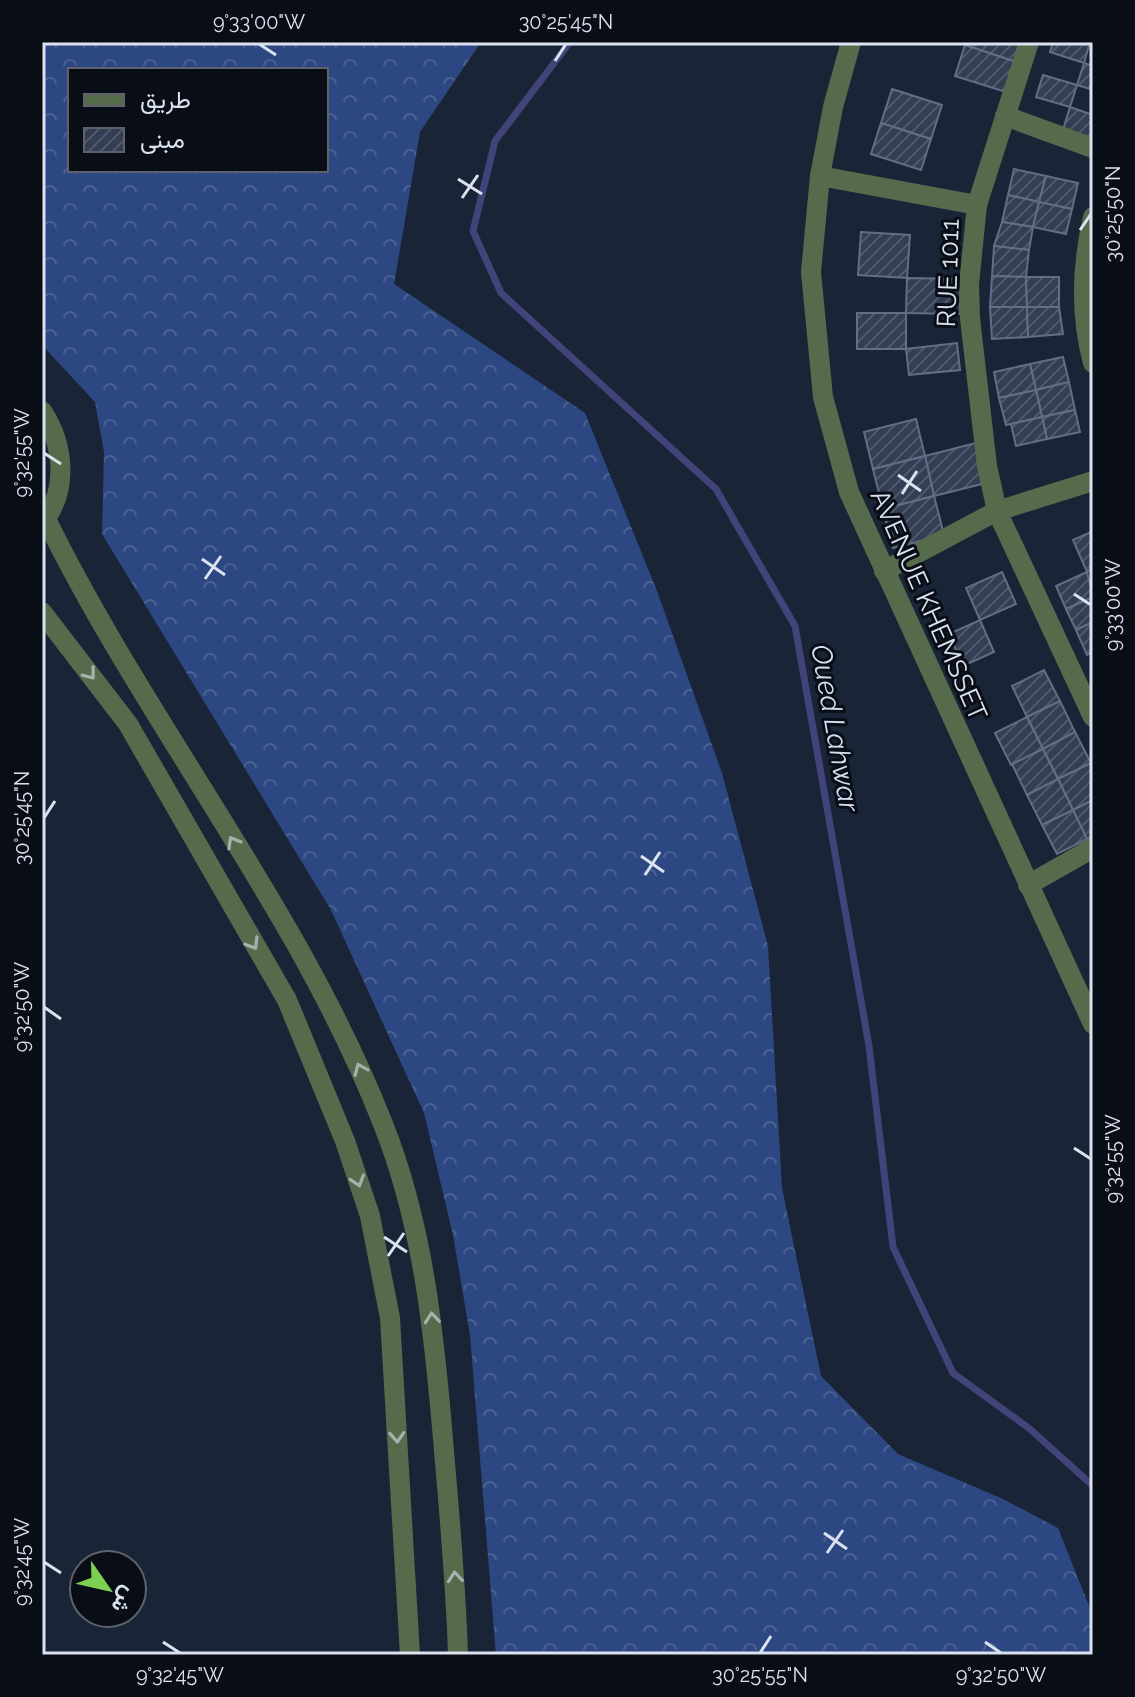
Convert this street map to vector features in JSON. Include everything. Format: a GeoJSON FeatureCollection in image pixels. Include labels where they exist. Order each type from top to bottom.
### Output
{"type":"FeatureCollection","features":[{"type":"Feature","properties":{"kind":"street","name":"AVENUE KHEMSSET"},"geometry":{"type":"LineString","coordinates":[[851,42],[833,107],[820,176],[811,272],[823,397],[849,492],[1093,1024]]}},
{"type":"Feature","properties":{"kind":"street","name":"RUE 1011"},"geometry":{"type":"LineString","coordinates":[[1029,42],[977,205],[969,284],[970,318],[987,466],[997,511],[1093,717]]}},
{"type":"Feature","properties":{"kind":"street"},"geometry":{"type":"LineString","coordinates":[[1005,116],[1093,148]]}},
{"type":"Feature","properties":{"kind":"street"},"geometry":{"type":"LineString","coordinates":[[820,176],[977,205]]}},
{"type":"Feature","properties":{"kind":"street"},"geometry":{"type":"LineString","coordinates":[[1093,217],[1084,315],[1093,363]]}},
{"type":"Feature","properties":{"kind":"street"},"geometry":{"type":"LineString","coordinates":[[42,411],[57,439],[61,468],[56,497],[44,521],[322,990],[385,1126],[432,1308],[456,1589],[458,1655]]}},
{"type":"Feature","properties":{"kind":"street"},"geometry":{"type":"LineString","coordinates":[[884,571],[997,511],[1093,481]]}},
{"type":"Feature","properties":{"kind":"street"},"geometry":{"type":"LineString","coordinates":[[42,612],[128,724],[287,1000],[345,1141],[370,1216],[390,1318],[410,1655]]}},
{"type":"Feature","properties":{"kind":"street"},"geometry":{"type":"LineString","coordinates":[[1028,885],[1093,848]]}},
{"type":"Feature","properties":{"kind":"green space"},"geometry":{"type":"Polygon","coordinates":[[[42,42],[481,42],[420,132],[394,284],[585,413],[657,591],[722,773],[768,946],[782,1188],[821,1376],[898,1454],[1003,1499],[1058,1528],[1093,1616],[1093,1655],[496,1655],[470,1335],[453,1235],[424,1113],[331,910],[102,534],[104,452],[95,402],[42,345],[42,42]]]}},
{"type":"Feature","properties":{"kind":"building"},"geometry":{"type":"Polygon","coordinates":[[[966,42],[1022,42],[1016,62],[965,45],[966,42]]]}},
{"type":"Feature","properties":{"kind":"building"},"geometry":{"type":"Polygon","coordinates":[[[1053,42],[1090,42],[1084,63],[1050,52],[1053,42]]]}},
{"type":"Feature","properties":{"kind":"building"},"geometry":{"type":"Polygon","coordinates":[[[965,45],[1016,62],[1006,92],[955,76],[965,45]]]}},
{"type":"Feature","properties":{"kind":"building"},"geometry":{"type":"Polygon","coordinates":[[[1084,63],[1093,66],[1093,90],[1077,85],[1084,63]]]}},
{"type":"Feature","properties":{"kind":"building"},"geometry":{"type":"Polygon","coordinates":[[[1043,75],[1077,85],[1070,107],[1036,97],[1043,75]]]}},
{"type":"Feature","properties":{"kind":"building"},"geometry":{"type":"Polygon","coordinates":[[[892,89],[942,105],[931,139],[881,123],[892,89]]]}},
{"type":"Feature","properties":{"kind":"building"},"geometry":{"type":"Polygon","coordinates":[[[1070,107],[1093,115],[1093,143],[1062,133],[1070,107]]]}},
{"type":"Feature","properties":{"kind":"building"},"geometry":{"type":"Polygon","coordinates":[[[881,123],[931,139],[921,170],[871,154],[881,123]]]}},
{"type":"Feature","properties":{"kind":"building"},"geometry":{"type":"Polygon","coordinates":[[[1014,169],[1046,176],[1039,202],[1008,195],[1014,169]]]}},
{"type":"Feature","properties":{"kind":"building"},"geometry":{"type":"Polygon","coordinates":[[[1046,176],[1078,183],[1072,209],[1039,202],[1046,176]]]}},
{"type":"Feature","properties":{"kind":"building"},"geometry":{"type":"Polygon","coordinates":[[[1008,195],[1039,202],[1033,227],[1002,222],[1008,195]]]}},
{"type":"Feature","properties":{"kind":"building"},"geometry":{"type":"Polygon","coordinates":[[[1039,202],[1072,209],[1066,234],[1033,227],[1039,202]]]}},
{"type":"Feature","properties":{"kind":"building"},"geometry":{"type":"Polygon","coordinates":[[[1002,222],[1033,227],[1029,250],[994,246],[1002,222]]]}},
{"type":"Feature","properties":{"kind":"building"},"geometry":{"type":"Polygon","coordinates":[[[861,232],[910,235],[907,278],[858,275],[861,232]]]}},
{"type":"Feature","properties":{"kind":"building"},"geometry":{"type":"Polygon","coordinates":[[[994,246],[1029,250],[1026,277],[992,276],[994,246]]]}},
{"type":"Feature","properties":{"kind":"building"},"geometry":{"type":"Polygon","coordinates":[[[992,276],[1026,277],[1027,307],[990,307],[992,276]]]}},
{"type":"Feature","properties":{"kind":"building"},"geometry":{"type":"Polygon","coordinates":[[[1026,277],[1059,277],[1059,307],[1027,307],[1026,277]]]}},
{"type":"Feature","properties":{"kind":"building"},"geometry":{"type":"Polygon","coordinates":[[[907,278],[961,279],[960,314],[906,313],[907,278]]]}},
{"type":"Feature","properties":{"kind":"building"},"geometry":{"type":"Polygon","coordinates":[[[990,307],[1027,307],[1028,337],[992,339],[990,307]]]}},
{"type":"Feature","properties":{"kind":"building"},"geometry":{"type":"Polygon","coordinates":[[[1027,307],[1059,307],[1063,334],[1028,337],[1027,307]]]}},
{"type":"Feature","properties":{"kind":"building"},"geometry":{"type":"Polygon","coordinates":[[[857,313],[906,313],[906,349],[857,349],[857,313]]]}},
{"type":"Feature","properties":{"kind":"building"},"geometry":{"type":"Polygon","coordinates":[[[957,343],[960,370],[909,375],[906,349],[957,343]]]}},
{"type":"Feature","properties":{"kind":"building"},"geometry":{"type":"Polygon","coordinates":[[[1063,357],[1069,382],[1036,390],[1030,364],[1063,357]]]}},
{"type":"Feature","properties":{"kind":"building"},"geometry":{"type":"Polygon","coordinates":[[[1030,364],[1036,390],[999,398],[994,372],[1030,364]]]}},
{"type":"Feature","properties":{"kind":"building"},"geometry":{"type":"Polygon","coordinates":[[[1069,382],[1075,410],[1042,417],[1036,390],[1069,382]]]}},
{"type":"Feature","properties":{"kind":"building"},"geometry":{"type":"Polygon","coordinates":[[[1036,390],[1042,417],[1006,425],[999,398],[1036,390]]]}},
{"type":"Feature","properties":{"kind":"building"},"geometry":{"type":"Polygon","coordinates":[[[1075,410],[1080,432],[1047,439],[1042,417],[1075,410]]]}},
{"type":"Feature","properties":{"kind":"building"},"geometry":{"type":"Polygon","coordinates":[[[1042,417],[1047,439],[1016,446],[1011,424],[1042,417]]]}},
{"type":"Feature","properties":{"kind":"building"},"geometry":{"type":"Polygon","coordinates":[[[916,419],[925,456],[873,469],[864,432],[916,419]]]}},
{"type":"Feature","properties":{"kind":"building"},"geometry":{"type":"Polygon","coordinates":[[[976,443],[986,483],[934,496],[925,456],[976,443]]]}},
{"type":"Feature","properties":{"kind":"building"},"geometry":{"type":"Polygon","coordinates":[[[925,456],[934,496],[883,509],[873,469],[925,456]]]}},
{"type":"Feature","properties":{"kind":"building"},"geometry":{"type":"Polygon","coordinates":[[[934,496],[944,535],[893,548],[883,509],[934,496]]]}},
{"type":"Feature","properties":{"kind":"building"},"geometry":{"type":"Polygon","coordinates":[[[1093,531],[1093,569],[1087,572],[1073,540],[1093,531]]]}},
{"type":"Feature","properties":{"kind":"building"},"geometry":{"type":"Polygon","coordinates":[[[1002,572],[1016,604],[980,620],[966,588],[1002,572]]]}},
{"type":"Feature","properties":{"kind":"building"},"geometry":{"type":"Polygon","coordinates":[[[1087,572],[1093,597],[1066,609],[1056,586],[1087,572]]]}},
{"type":"Feature","properties":{"kind":"building"},"geometry":{"type":"Polygon","coordinates":[[[1093,597],[1093,622],[1076,630],[1066,609],[1093,597]]]}},
{"type":"Feature","properties":{"kind":"building"},"geometry":{"type":"Polygon","coordinates":[[[980,620],[994,652],[963,666],[949,634],[980,620]]]}},
{"type":"Feature","properties":{"kind":"building"},"geometry":{"type":"Polygon","coordinates":[[[1093,622],[1093,652],[1087,655],[1076,630],[1093,622]]]}},
{"type":"Feature","properties":{"kind":"building"},"geometry":{"type":"Polygon","coordinates":[[[1044,670],[1060,701],[1027,717],[1012,686],[1044,670]]]}},
{"type":"Feature","properties":{"kind":"building"},"geometry":{"type":"Polygon","coordinates":[[[1060,701],[1075,732],[1043,749],[1027,717],[1060,701]]]}},
{"type":"Feature","properties":{"kind":"building"},"geometry":{"type":"Polygon","coordinates":[[[1027,717],[1043,749],[1011,765],[995,733],[1027,717]]]}},
{"type":"Feature","properties":{"kind":"building"},"geometry":{"type":"Polygon","coordinates":[[[1075,732],[1091,763],[1058,779],[1043,749],[1075,732]]]}},
{"type":"Feature","properties":{"kind":"building"},"geometry":{"type":"Polygon","coordinates":[[[1043,749],[1058,779],[1027,795],[1012,764],[1043,749]]]}},
{"type":"Feature","properties":{"kind":"building"},"geometry":{"type":"Polygon","coordinates":[[[1091,763],[1093,800],[1073,810],[1058,779],[1091,763]]]}},
{"type":"Feature","properties":{"kind":"building"},"geometry":{"type":"Polygon","coordinates":[[[1058,779],[1073,810],[1042,825],[1027,795],[1058,779]]]}},
{"type":"Feature","properties":{"kind":"building"},"geometry":{"type":"Polygon","coordinates":[[[1093,800],[1093,836],[1087,839],[1073,810],[1093,800]]]}},
{"type":"Feature","properties":{"kind":"building"},"geometry":{"type":"Polygon","coordinates":[[[1073,810],[1087,839],[1057,854],[1042,825],[1073,810]]]}},
{"type":"Feature","properties":{"kind":"waterway","name":"Oued Lahwar"},"geometry":{"type":"LineString","coordinates":[[570,42],[495,141],[473,231],[501,293],[716,489],[795,626],[869,1046],[893,1247],[953,1373],[1030,1429],[1093,1486]]}}]}
